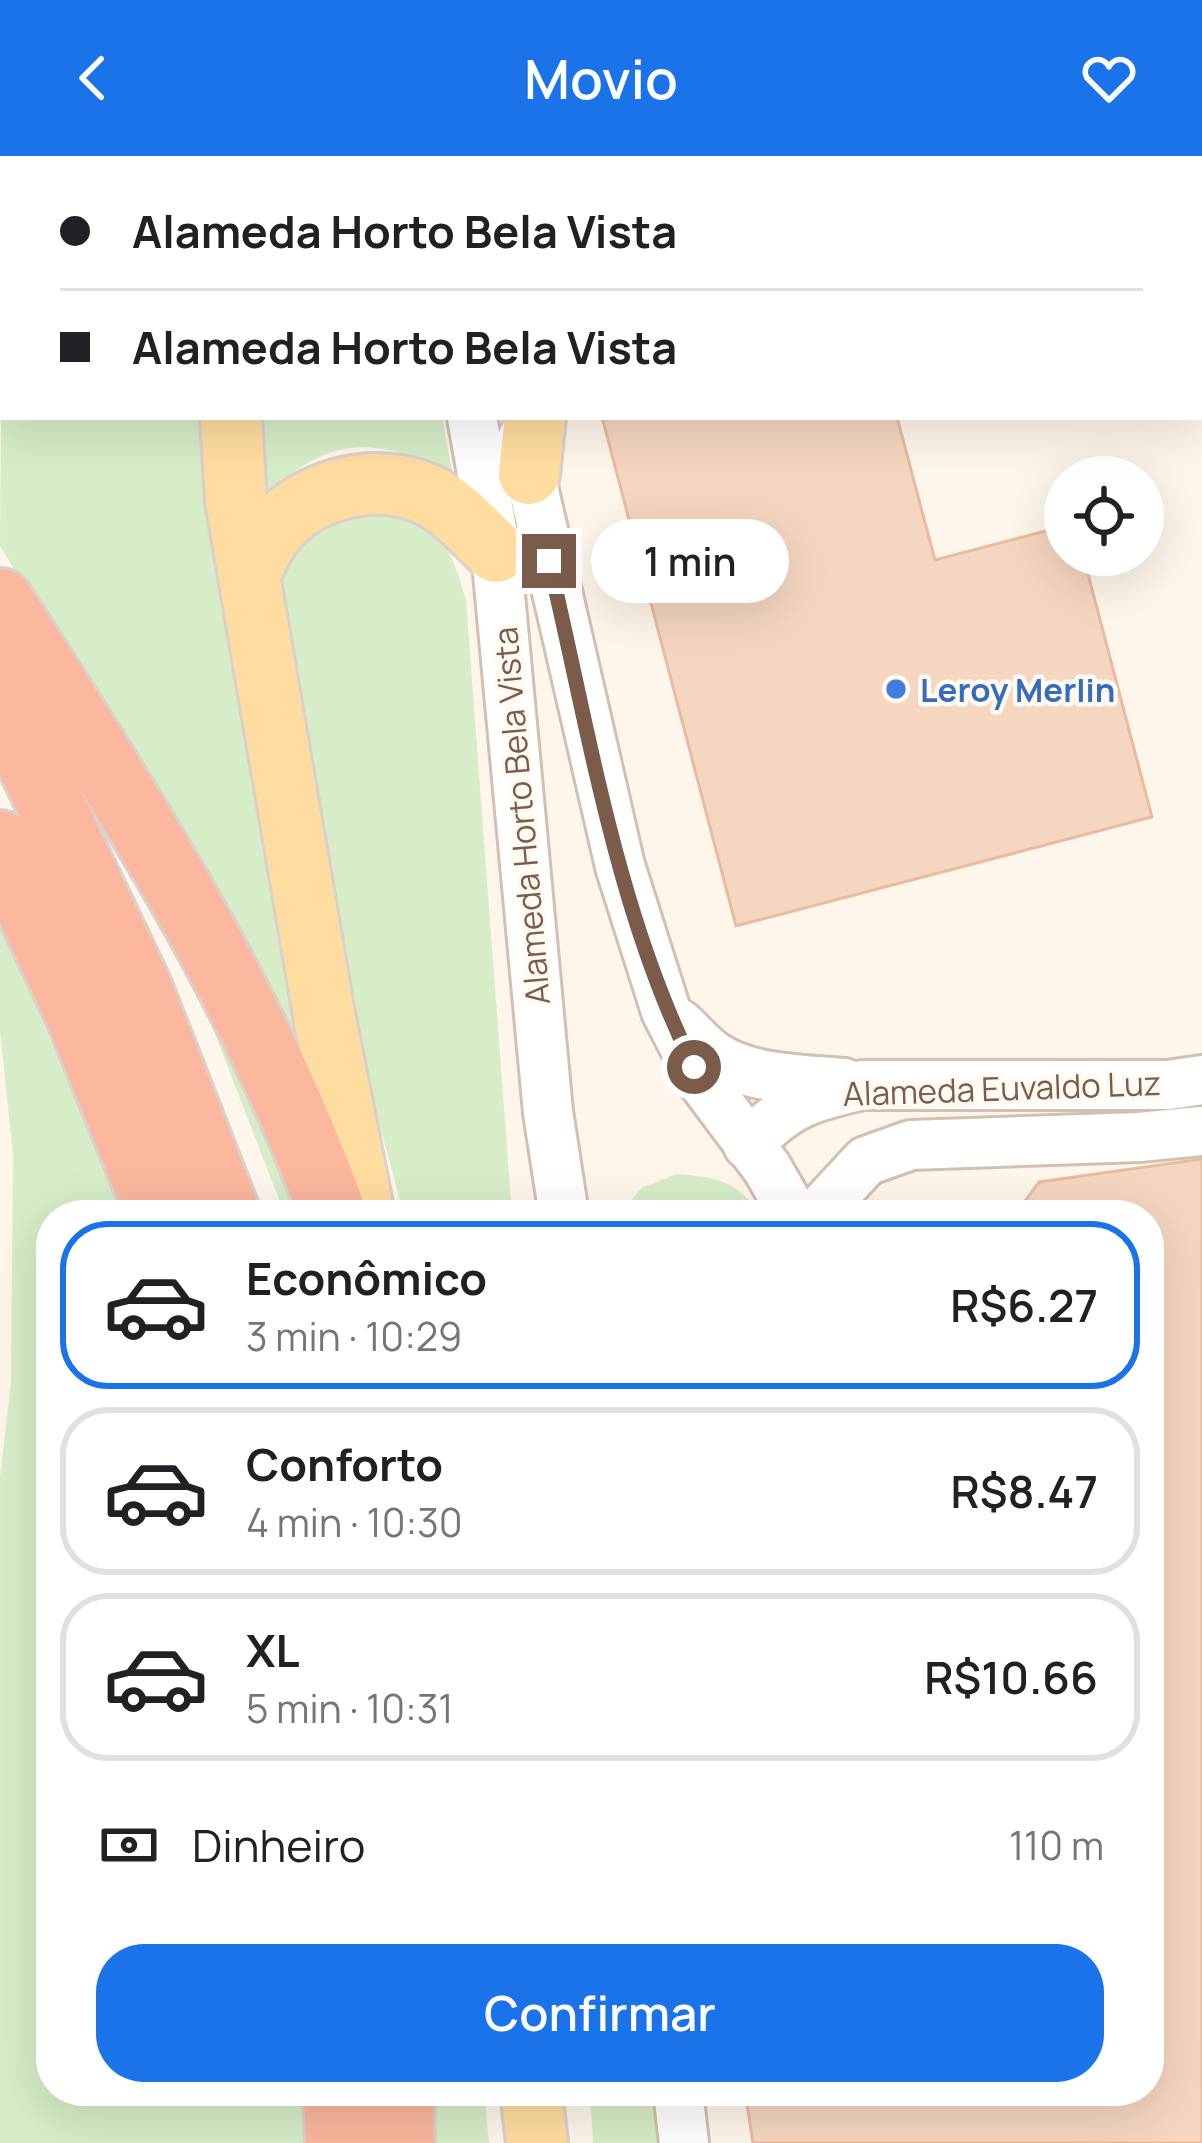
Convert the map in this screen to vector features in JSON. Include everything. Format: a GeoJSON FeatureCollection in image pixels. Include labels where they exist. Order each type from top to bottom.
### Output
{"type":"FeatureCollection","features":[{"type":"Feature","properties":{"kind":"highway"},"geometry":{"type":"LineString","coordinates":[[0,602],[198,917],[310,1153],[327,1200]]}},
{"type":"Feature","properties":{"kind":"highway"},"geometry":{"type":"LineString","coordinates":[[0,698],[139,990],[221,1200]]}},
{"type":"Feature","properties":{"kind":"highway"},"geometry":{"type":"LineString","coordinates":[[0,844],[78,1012],[154,1200]]}},
{"type":"Feature","properties":{"kind":"highway"},"geometry":{"type":"LineString","coordinates":[[338,2106],[339,2143]]}},
{"type":"Feature","properties":{"kind":"highway"},"geometry":{"type":"LineString","coordinates":[[400,2106],[401,2143]]}},
{"type":"Feature","properties":{"kind":"main road"},"geometry":{"type":"LineString","coordinates":[[231,420],[236,500],[325,1020],[361,1200]]}},
{"type":"Feature","properties":{"kind":"main road"},"geometry":{"type":"LineString","coordinates":[[249,575],[272,533],[296,510],[349,486],[390,483],[427,494],[496,552]]}},
{"type":"Feature","properties":{"kind":"main road"},"geometry":{"type":"LineString","coordinates":[[533,2106],[537,2143]]}},
{"type":"Feature","properties":{"kind":"street","name":"Alameda Horto Bela Vista"},"geometry":{"type":"LineString","coordinates":[[473,420],[496,552],[548,1112],[562,1200]]}},
{"type":"Feature","properties":{"kind":"street","name":"Alameda Horto Bela Vista"},"geometry":{"type":"LineString","coordinates":[[527,436],[620,866],[666,1011],[701,1081],[784,1200]]}},
{"type":"Feature","properties":{"kind":"street"},"geometry":{"type":"LineString","coordinates":[[666,1011],[713,1055],[736,1066],[863,1085]]}},
{"type":"Feature","properties":{"kind":"street","name":"Alameda Euvaldo Luz"},"geometry":{"type":"LineString","coordinates":[[748,1145],[775,1116],[827,1093],[863,1085],[1168,1085],[1202,1080]]}},
{"type":"Feature","properties":{"kind":"street","name":"Alameda Euvaldo Luz"},"geometry":{"type":"LineString","coordinates":[[830,1200],[866,1161],[911,1145],[1202,1131]]}},
{"type":"Feature","properties":{"kind":"street"},"geometry":{"type":"LineString","coordinates":[[680,2106],[684,2143]]}},
{"type":"Feature","properties":{"kind":"green space"},"geometry":{"type":"Polygon","coordinates":[[[1,420],[208,420],[302,1035],[289,1040],[93,697],[0,546],[1,420]]]}},
{"type":"Feature","properties":{"kind":"green space"},"geometry":{"type":"Polygon","coordinates":[[[253,420],[443,420],[452,471],[395,452],[350,448],[308,463],[260,500],[253,420]]]}},
{"type":"Feature","properties":{"kind":"green space"},"geometry":{"type":"Polygon","coordinates":[[[362,511],[422,524],[444,544],[466,600],[511,1200],[400,1200],[341,983],[280,589],[300,548],[333,523],[362,511]]]}},
{"type":"Feature","properties":{"kind":"green space"},"geometry":{"type":"Polygon","coordinates":[[[142,877],[216,1007],[294,1200],[279,1200],[207,1013],[142,877]]]}},
{"type":"Feature","properties":{"kind":"green space"},"geometry":{"type":"Polygon","coordinates":[[[0,920],[117,1200],[36,1200],[36,2106],[305,2106],[308,2143],[0,2143],[0,1477],[11,1383],[13,1155],[0,1031],[0,920]]]}},
{"type":"Feature","properties":{"kind":"green space"},"geometry":{"type":"Polygon","coordinates":[[[677,1174],[705,1177],[726,1183],[749,1200],[631,1200],[643,1187],[677,1174]]]}},
{"type":"Feature","properties":{"kind":"green space"},"geometry":{"type":"Polygon","coordinates":[[[435,2106],[485,2106],[489,2143],[436,2143],[435,2106]]]}},
{"type":"Feature","properties":{"kind":"green space"},"geometry":{"type":"Polygon","coordinates":[[[591,2106],[653,2106],[657,2143],[593,2143],[591,2106]]]}},
{"type":"Feature","properties":{"kind":"building","name":"Leroy Merlin"},"geometry":{"type":"Polygon","coordinates":[[[603,420],[898,420],[935,560],[1044,531],[1044,576],[1089,576],[1152,817],[736,926],[603,420]]]}},
{"type":"Feature","properties":{"kind":"building"},"geometry":{"type":"Polygon","coordinates":[[[1202,1159],[1202,2143],[753,2143],[747,2106],[1164,2106],[1164,1200],[1026,1200],[1039,1182],[1202,1159]]]}},
{"type":"Feature","properties":{"kind":"place","name":"Leroy Merlin"},"geometry":{"type":"Point","coordinates":[896,689]}},
{"type":"Feature","properties":{"kind":"route"},"geometry":{"type":"LineString","coordinates":[[549,561],[620,866],[666,1011],[694,1067]]}}]}
